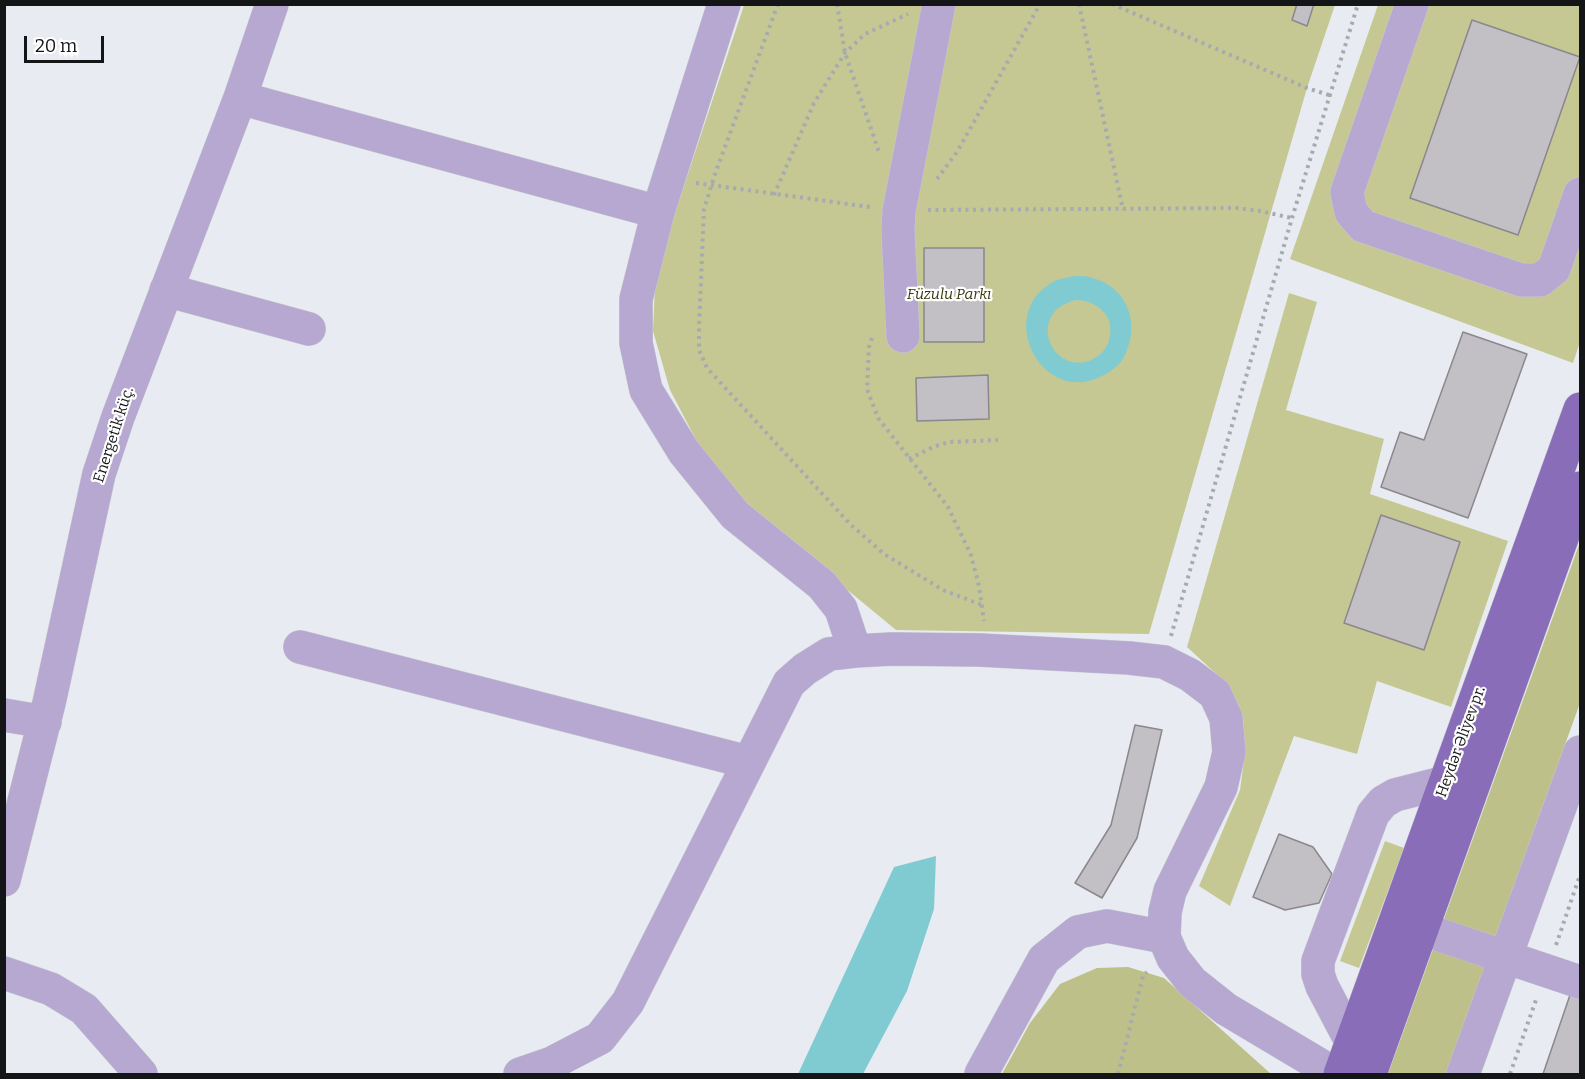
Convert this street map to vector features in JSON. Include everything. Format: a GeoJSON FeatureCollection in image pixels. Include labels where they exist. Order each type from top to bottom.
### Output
{"type":"FeatureCollection","features":[{"type":"Feature","properties":{"kind":"main road","name":"Heydər Əliyev pr."},"geometry":{"type":"LineString","coordinates":[[1340,1074],[1581,409]]}},
{"type":"Feature","properties":{"kind":"main road","name":"Heydər Əliyev pr."},"geometry":{"type":"LineString","coordinates":[[1370,1074],[1581,488]]}},
{"type":"Feature","properties":{"kind":"street","name":"Energetik küç."},"geometry":{"type":"LineString","coordinates":[[4,880],[45,722],[99,474],[118,417],[240,98],[272,4]]}},
{"type":"Feature","properties":{"kind":"street"},"geometry":{"type":"LineString","coordinates":[[724,4],[658,212],[636,299],[636,343],[646,390],[684,452],[735,515],[822,585],[840,609],[855,651]]}},
{"type":"Feature","properties":{"kind":"street"},"geometry":{"type":"LineString","coordinates":[[1412,4],[1347,192],[1351,212],[1364,226],[1521,280],[1540,280],[1554,269],[1581,194]]}},
{"type":"Feature","properties":{"kind":"street"},"geometry":{"type":"LineString","coordinates":[[889,333],[899,211],[928,7]]}},
{"type":"Feature","properties":{"kind":"street"},"geometry":{"type":"LineString","coordinates":[[240,98],[658,212]]}},
{"type":"Feature","properties":{"kind":"street"},"geometry":{"type":"LineString","coordinates":[[166,290],[309,329]]}},
{"type":"Feature","properties":{"kind":"street"},"geometry":{"type":"LineString","coordinates":[[300,646],[748,762]]}},
{"type":"Feature","properties":{"kind":"street"},"geometry":{"type":"LineString","coordinates":[[520,1074],[552,1063],[600,1038],[628,1002],[789,683],[804,669],[829,654],[892,649],[1130,658],[1164,662],[1190,675],[1215,694],[1226,718],[1229,752],[1221,787],[1170,891],[1165,912],[1169,948],[1192,982],[1226,1009],[1335,1074]]}},
{"type":"Feature","properties":{"kind":"street"},"geometry":{"type":"LineString","coordinates":[[4,715],[45,722]]}},
{"type":"Feature","properties":{"kind":"street"},"geometry":{"type":"LineString","coordinates":[[1462,1074],[1581,752]]}},
{"type":"Feature","properties":{"kind":"street"},"geometry":{"type":"LineString","coordinates":[[1352,1043],[1322,986],[1318,974],[1318,961],[1373,814],[1383,802],[1395,795],[1446,782]]}},
{"type":"Feature","properties":{"kind":"street"},"geometry":{"type":"LineString","coordinates":[[981,1074],[1044,959],[1078,932],[1107,926],[1169,948]]}},
{"type":"Feature","properties":{"kind":"street"},"geometry":{"type":"LineString","coordinates":[[1422,929],[1581,982]]}},
{"type":"Feature","properties":{"kind":"street"},"geometry":{"type":"LineString","coordinates":[[4,973],[51,989],[84,1009],[141,1074]]}},
{"type":"Feature","properties":{"kind":"path"},"geometry":{"type":"LineString","coordinates":[[778,4],[704,209],[699,350],[707,368],[850,524],[884,554],[943,590],[982,605]]}},
{"type":"Feature","properties":{"kind":"path"},"geometry":{"type":"LineString","coordinates":[[1079,4],[1123,210]]}},
{"type":"Feature","properties":{"kind":"path"},"geometry":{"type":"LineString","coordinates":[[1112,4],[1307,88],[1329,94]]}},
{"type":"Feature","properties":{"kind":"path"},"geometry":{"type":"LineString","coordinates":[[1164,662],[1292,218],[1358,4]]}},
{"type":"Feature","properties":{"kind":"path"},"geometry":{"type":"LineString","coordinates":[[774,195],[814,103],[845,53],[865,34],[928,7]]}},
{"type":"Feature","properties":{"kind":"path"},"geometry":{"type":"LineString","coordinates":[[669,178],[711,186],[899,211],[1236,208],[1292,218]]}},
{"type":"Feature","properties":{"kind":"path"},"geometry":{"type":"LineString","coordinates":[[889,333],[869,347],[867,389],[878,418],[948,507],[971,555],[979,586],[985,632],[980,651]]}},
{"type":"Feature","properties":{"kind":"path"},"geometry":{"type":"LineString","coordinates":[[909,459],[949,442],[998,440]]}},
{"type":"Feature","properties":{"kind":"path"},"geometry":{"type":"LineString","coordinates":[[1118,1074],[1143,976],[1169,948]]}},
{"type":"Feature","properties":{"kind":"green space","name":"Füzulu Parkı"},"geometry":{"type":"Polygon","coordinates":[[[744,5],[1335,5],[1307,88],[1149,634],[896,630],[747,507],[703,453],[670,390],[653,331],[655,285],[667,237],[744,5]]]}},
{"type":"Feature","properties":{"kind":"green space"},"geometry":{"type":"Polygon","coordinates":[[[1378,5],[1580,5],[1580,342],[1573,363],[1290,259],[1378,5]]]}},
{"type":"Feature","properties":{"kind":"green space"},"geometry":{"type":"Polygon","coordinates":[[[1289,293],[1317,302],[1286,410],[1384,439],[1370,494],[1508,541],[1451,707],[1377,681],[1357,754],[1294,736],[1230,906],[1199,886],[1240,790],[1245,753],[1243,718],[1225,682],[1187,647],[1289,293]]]}},
{"type":"Feature","properties":{"kind":"green space"},"geometry":{"type":"Polygon","coordinates":[[[1580,542],[1580,703],[1446,1074],[1388,1074],[1580,542]]]}},
{"type":"Feature","properties":{"kind":"green space"},"geometry":{"type":"Polygon","coordinates":[[[1385,841],[1404,848],[1359,968],[1340,961],[1385,841]]]}},
{"type":"Feature","properties":{"kind":"green space"},"geometry":{"type":"Polygon","coordinates":[[[1128,967],[1164,978],[1271,1074],[1002,1074],[1030,1023],[1060,984],[1097,968],[1128,967]]]}},
{"type":"Feature","properties":{"kind":"water"},"geometry":{"type":"Polygon","coordinates":[[[1073,276],[1091,277],[1115,290],[1128,308],[1131,319],[1129,343],[1121,361],[1113,370],[1102,376],[1080,382],[1060,379],[1044,368],[1032,351],[1027,332],[1028,312],[1038,294],[1057,280],[1073,276]],[[1076,300],[1060,307],[1051,317],[1048,328],[1049,340],[1055,351],[1065,359],[1077,363],[1091,360],[1100,354],[1108,343],[1110,331],[1110,324],[1103,311],[1084,301],[1076,300]]]}},
{"type":"Feature","properties":{"kind":"water"},"geometry":{"type":"Polygon","coordinates":[[[936,856],[934,909],[907,991],[863,1074],[798,1074],[894,867],[936,856]]]}},
{"type":"Feature","properties":{"kind":"building"},"geometry":{"type":"Polygon","coordinates":[[[1297,4],[1314,4],[1307,26],[1292,20],[1297,4]]]}},
{"type":"Feature","properties":{"kind":"building"},"geometry":{"type":"Polygon","coordinates":[[[1472,20],[1580,57],[1518,235],[1410,198],[1472,20]]]}},
{"type":"Feature","properties":{"kind":"building"},"geometry":{"type":"Polygon","coordinates":[[[924,248],[984,248],[984,342],[924,342],[924,248]]]}},
{"type":"Feature","properties":{"kind":"building"},"geometry":{"type":"Polygon","coordinates":[[[1463,332],[1527,354],[1468,518],[1381,487],[1400,432],[1424,440],[1463,332]]]}},
{"type":"Feature","properties":{"kind":"building"},"geometry":{"type":"Polygon","coordinates":[[[988,375],[989,419],[917,421],[916,378],[988,375]]]}},
{"type":"Feature","properties":{"kind":"building"},"geometry":{"type":"Polygon","coordinates":[[[1381,515],[1460,542],[1424,650],[1344,623],[1381,515]]]}},
{"type":"Feature","properties":{"kind":"building"},"geometry":{"type":"Polygon","coordinates":[[[1135,725],[1162,730],[1137,838],[1102,898],[1075,883],[1111,825],[1135,725]]]}},
{"type":"Feature","properties":{"kind":"building"},"geometry":{"type":"Polygon","coordinates":[[[1279,834],[1313,847],[1332,874],[1319,903],[1285,910],[1253,897],[1279,834]]]}},
{"type":"Feature","properties":{"kind":"building"},"geometry":{"type":"Polygon","coordinates":[[[1571,992],[1580,996],[1580,1074],[1543,1074],[1571,992]]]}}]}
